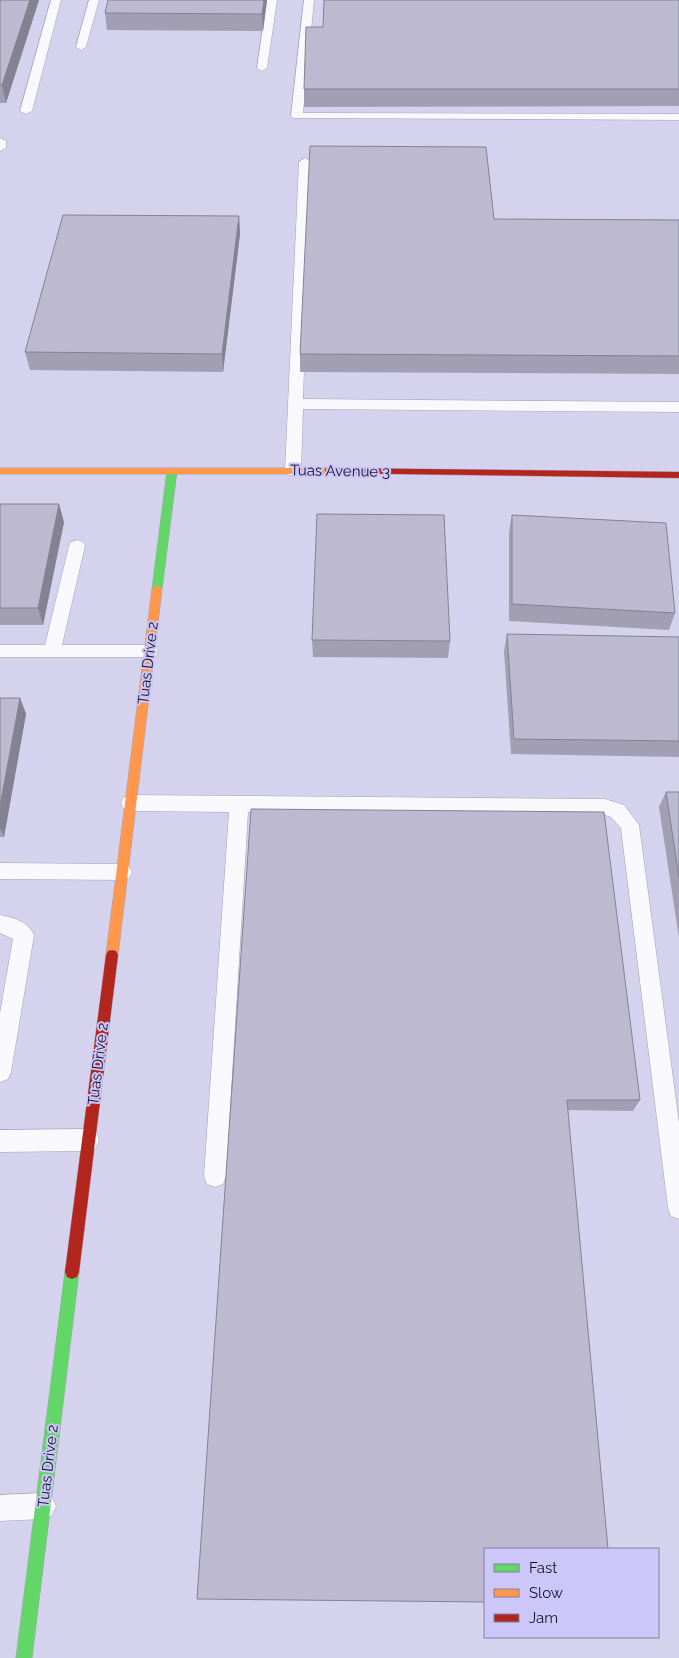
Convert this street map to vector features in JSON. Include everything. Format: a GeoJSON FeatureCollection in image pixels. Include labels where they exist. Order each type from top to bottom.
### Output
{"type":"FeatureCollection","features":[{"type":"Feature","properties":{"kind":"street","name":"Tuas Avenue 3"},"geometry":{"type":"LineString","coordinates":[[0,471],[293,471],[679,475]]}},
{"type":"Feature","properties":{"kind":"street","name":"Tuas Drive 2"},"geometry":{"type":"LineString","coordinates":[[24,1658],[172,471]]}},
{"type":"Feature","properties":{"kind":"lane"},"geometry":{"type":"LineString","coordinates":[[26,111],[56,0]]}},
{"type":"Feature","properties":{"kind":"lane"},"geometry":{"type":"LineString","coordinates":[[81,47],[94,0]]}},
{"type":"Feature","properties":{"kind":"lane"},"geometry":{"type":"LineString","coordinates":[[262,68],[272,0]]}},
{"type":"Feature","properties":{"kind":"lane"},"geometry":{"type":"LineString","coordinates":[[309,0],[298,116],[679,116]]}},
{"type":"Feature","properties":{"kind":"lane"},"geometry":{"type":"LineString","coordinates":[[0,141],[0,148]]}},
{"type":"Feature","properties":{"kind":"lane"},"geometry":{"type":"LineString","coordinates":[[293,471],[304,162]]}},
{"type":"Feature","properties":{"kind":"lane"},"geometry":{"type":"LineString","coordinates":[[296,404],[679,407]]}},
{"type":"Feature","properties":{"kind":"lane"},"geometry":{"type":"LineString","coordinates":[[52,651],[77,546]]}},
{"type":"Feature","properties":{"kind":"lane"},"geometry":{"type":"LineString","coordinates":[[0,650],[150,651]]}},
{"type":"Feature","properties":{"kind":"lane"},"geometry":{"type":"LineString","coordinates":[[130,803],[605,807],[617,811],[630,825],[679,1208]]}},
{"type":"Feature","properties":{"kind":"lane"},"geometry":{"type":"LineString","coordinates":[[215,1176],[239,803]]}},
{"type":"Feature","properties":{"kind":"lane"},"geometry":{"type":"LineString","coordinates":[[0,870],[122,872]]}},
{"type":"Feature","properties":{"kind":"lane"},"geometry":{"type":"LineString","coordinates":[[0,924],[13,927],[24,935],[0,1072]]}},
{"type":"Feature","properties":{"kind":"lane"},"geometry":{"type":"LineString","coordinates":[[0,1141],[88,1140]]}},
{"type":"Feature","properties":{"kind":"lane"},"geometry":{"type":"LineString","coordinates":[[0,1508],[43,1506]]}},
{"type":"Feature","properties":{"kind":"building"},"geometry":{"type":"Polygon","coordinates":[[[0,0],[30,0],[2,85],[0,85],[0,0]]]}},
{"type":"Feature","properties":{"kind":"building"},"geometry":{"type":"Polygon","coordinates":[[[108,0],[264,0],[262,14],[105,13],[108,0]]]}},
{"type":"Feature","properties":{"kind":"building"},"geometry":{"type":"Polygon","coordinates":[[[324,0],[679,0],[679,89],[304,89],[306,27],[323,27],[324,0]]]}},
{"type":"Feature","properties":{"kind":"building"},"geometry":{"type":"Polygon","coordinates":[[[310,146],[486,147],[494,219],[679,220],[679,356],[300,354],[310,146]]]}},
{"type":"Feature","properties":{"kind":"building"},"geometry":{"type":"Polygon","coordinates":[[[63,215],[239,216],[222,354],[25,352],[63,215]]]}},
{"type":"Feature","properties":{"kind":"building"},"geometry":{"type":"Polygon","coordinates":[[[0,504],[59,504],[38,608],[0,608],[0,504]]]}},
{"type":"Feature","properties":{"kind":"building"},"geometry":{"type":"Polygon","coordinates":[[[317,514],[444,515],[450,641],[312,640],[317,514]]]}},
{"type":"Feature","properties":{"kind":"building"},"geometry":{"type":"Polygon","coordinates":[[[512,515],[666,523],[675,613],[512,604],[512,515]]]}},
{"type":"Feature","properties":{"kind":"building"},"geometry":{"type":"Polygon","coordinates":[[[507,634],[679,637],[679,741],[514,739],[507,634]]]}},
{"type":"Feature","properties":{"kind":"building"},"geometry":{"type":"Polygon","coordinates":[[[0,698],[20,698],[0,806],[0,698]]]}},
{"type":"Feature","properties":{"kind":"building"},"geometry":{"type":"Polygon","coordinates":[[[666,792],[679,792],[679,877],[666,792]]]}},
{"type":"Feature","properties":{"kind":"building"},"geometry":{"type":"Polygon","coordinates":[[[251,809],[604,812],[640,1100],[567,1100],[608,1548],[484,1548],[484,1602],[197,1599],[251,809]]]}},
{"type":"Feature","properties":{"kind":"traffic: fast"},"geometry":{"type":"LineString","coordinates":[[157,589],[172,471]]}},
{"type":"Feature","properties":{"kind":"traffic: fast"},"geometry":{"type":"LineString","coordinates":[[24,1658],[72,1272]]}},
{"type":"Feature","properties":{"kind":"traffic: slow"},"geometry":{"type":"LineString","coordinates":[[0,471],[328,471]]}},
{"type":"Feature","properties":{"kind":"traffic: slow"},"geometry":{"type":"LineString","coordinates":[[112,955],[157,589]]}},
{"type":"Feature","properties":{"kind":"traffic: jam"},"geometry":{"type":"LineString","coordinates":[[328,471],[679,475]]}},
{"type":"Feature","properties":{"kind":"traffic: jam"},"geometry":{"type":"LineString","coordinates":[[72,1272],[112,955]]}}]}
